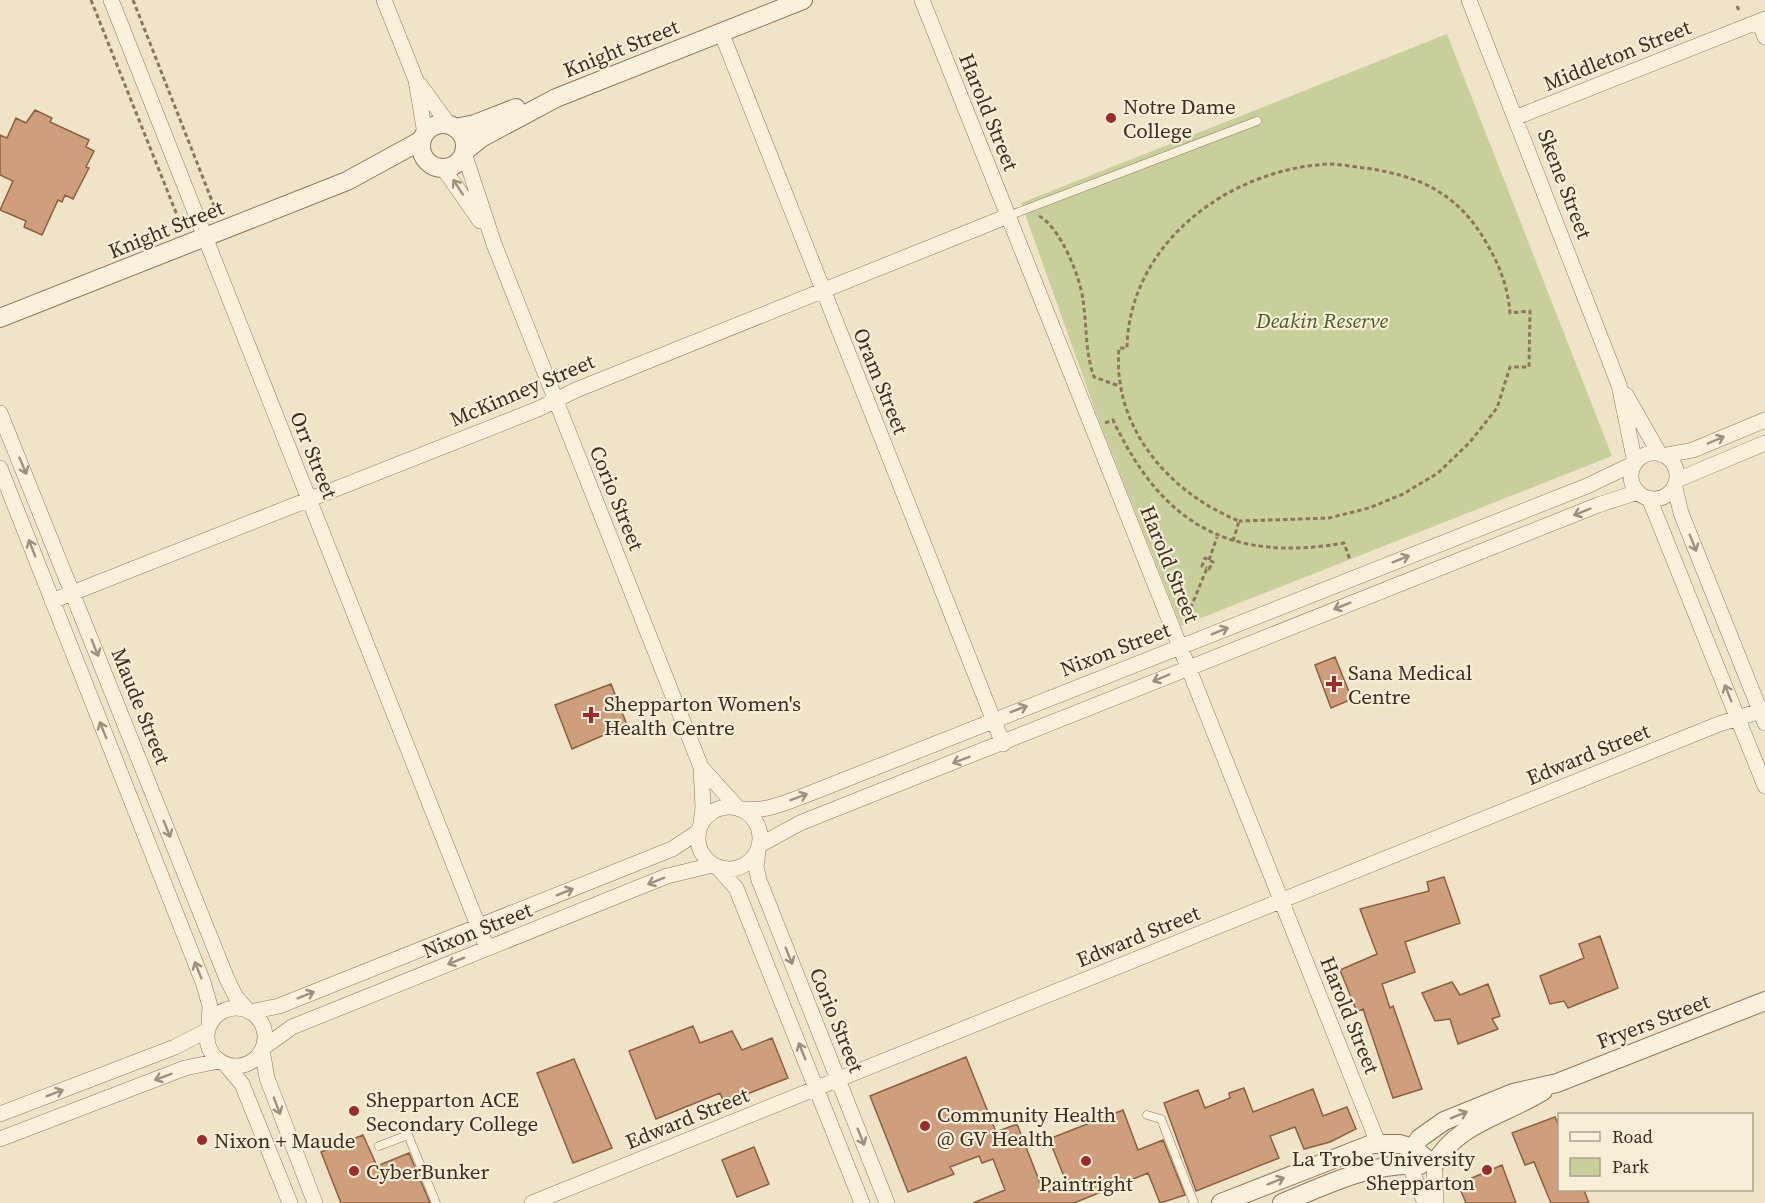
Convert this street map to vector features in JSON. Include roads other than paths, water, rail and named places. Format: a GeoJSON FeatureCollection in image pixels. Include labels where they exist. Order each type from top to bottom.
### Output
{"type":"FeatureCollection","features":[{"type":"Feature","properties":{"kind":"street","name":"Orr Street"},"geometry":{"type":"LineString","coordinates":[[111,0],[487,948]]}},
{"type":"Feature","properties":{"kind":"street"},"geometry":{"type":"LineString","coordinates":[[384,0],[416,80],[424,137],[422,153],[436,166],[456,164],[464,152],[463,138],[416,80]]}},
{"type":"Feature","properties":{"kind":"street","name":"Knight Street"},"geometry":{"type":"LineString","coordinates":[[464,152],[481,138],[556,98],[803,0]]}},
{"type":"Feature","properties":{"kind":"street","name":"Harold Street"},"geometry":{"type":"LineString","coordinates":[[922,0],[1378,1143]]}},
{"type":"Feature","properties":{"kind":"street","name":"Skene Street"},"geometry":{"type":"LineString","coordinates":[[1469,0],[1517,117],[1619,385],[1635,463]]}},
{"type":"Feature","properties":{"kind":"street"},"geometry":{"type":"LineString","coordinates":[[1762,20],[1765,37]]}},
{"type":"Feature","properties":{"kind":"street","name":"Middleton Street"},"geometry":{"type":"LineString","coordinates":[[1517,117],[1762,20]]}},
{"type":"Feature","properties":{"kind":"street","name":"Oram Street"},"geometry":{"type":"LineString","coordinates":[[721,32],[1003,744]]}},
{"type":"Feature","properties":{"kind":"street","name":"Knight Street"},"geometry":{"type":"LineString","coordinates":[[452,126],[556,98]]}},
{"type":"Feature","properties":{"kind":"street"},"geometry":{"type":"LineString","coordinates":[[424,137],[435,126],[452,126]]}},
{"type":"Feature","properties":{"kind":"street","name":"Knight Street"},"geometry":{"type":"LineString","coordinates":[[348,181],[424,137]]}},
{"type":"Feature","properties":{"kind":"street","name":"Corio Street"},"geometry":{"type":"LineString","coordinates":[[464,152],[494,244],[701,767],[703,807],[699,828]]}},
{"type":"Feature","properties":{"kind":"street","name":"Knight Street"},"geometry":{"type":"LineString","coordinates":[[0,318],[348,181],[415,163],[436,166]]}},
{"type":"Feature","properties":{"kind":"street","name":"Corio Street"},"geometry":{"type":"LineString","coordinates":[[436,166],[494,244]]}},
{"type":"Feature","properties":{"kind":"street","name":"McKinney Street"},"geometry":{"type":"LineString","coordinates":[[52,602],[1008,216]]}},
{"type":"Feature","properties":{"kind":"street","name":"Skene Street"},"geometry":{"type":"LineString","coordinates":[[1619,385],[1662,454]]}},
{"type":"Feature","properties":{"kind":"street","name":"Maude Street"},"geometry":{"type":"LineString","coordinates":[[0,412],[227,979],[236,997],[249,1011]]}},
{"type":"Feature","properties":{"kind":"street"},"geometry":{"type":"LineString","coordinates":[[1765,420],[1693,450],[1645,454],[1635,463],[1631,478],[1643,495],[1765,786]]}},
{"type":"Feature","properties":{"kind":"street"},"geometry":{"type":"LineString","coordinates":[[1643,495],[1661,498],[1676,484],[1765,443]]}},
{"type":"Feature","properties":{"kind":"street"},"geometry":{"type":"LineString","coordinates":[[1662,454],[1676,466],[1676,484],[1681,513],[1763,717]]}},
{"type":"Feature","properties":{"kind":"street","name":"Nixon Street"},"geometry":{"type":"LineString","coordinates":[[740,808],[757,811],[773,807],[1587,486],[1635,463]]}},
{"type":"Feature","properties":{"kind":"street","name":"Maude Street"},"geometry":{"type":"LineString","coordinates":[[0,468],[203,982],[210,1006],[208,1028]]}},
{"type":"Feature","properties":{"kind":"street","name":"Nixon Street"},"geometry":{"type":"LineString","coordinates":[[759,848],[800,823],[1003,744],[1188,667],[1598,506],[1643,495]]}},
{"type":"Feature","properties":{"kind":"street","name":"Edward Street"},"geometry":{"type":"LineString","coordinates":[[532,1203],[1738,718],[1763,717]]}},
{"type":"Feature","properties":{"kind":"street"},"geometry":{"type":"LineString","coordinates":[[114,758],[135,749]]}},
{"type":"Feature","properties":{"kind":"street","name":"Corio Street"},"geometry":{"type":"LineString","coordinates":[[701,767],[740,808]]}},
{"type":"Feature","properties":{"kind":"street"},"geometry":{"type":"LineString","coordinates":[[740,808],[758,824],[759,848],[752,860],[741,867],[730,870],[715,866],[700,851],[699,828],[716,810],[740,808]]}},
{"type":"Feature","properties":{"kind":"street","name":"Nixon Street"},"geometry":{"type":"LineString","coordinates":[[249,1011],[279,1006],[672,849],[699,828]]}},
{"type":"Feature","properties":{"kind":"street","name":"Corio Street"},"geometry":{"type":"LineString","coordinates":[[759,848],[756,867],[759,879],[886,1203]]}},
{"type":"Feature","properties":{"kind":"street","name":"Corio Street"},"geometry":{"type":"LineString","coordinates":[[715,866],[736,888],[862,1203]]}},
{"type":"Feature","properties":{"kind":"street","name":"Nixon Street"},"geometry":{"type":"LineString","coordinates":[[263,1049],[292,1027],[487,948],[667,876],[715,866]]}},
{"type":"Feature","properties":{"kind":"street"},"geometry":{"type":"LineString","coordinates":[[167,891],[188,883]]}},
{"type":"Feature","properties":{"kind":"street","name":"Fryers Street"},"geometry":{"type":"LineString","coordinates":[[1411,1156],[1429,1129],[1444,1121],[1513,1093],[1557,1083],[1765,1001]]}},
{"type":"Feature","properties":{"kind":"street"},"geometry":{"type":"LineString","coordinates":[[0,1114],[175,1047],[208,1028],[223,1012],[240,1008],[249,1011],[262,1024],[267,1078],[315,1203]]}},
{"type":"Feature","properties":{"kind":"street"},"geometry":{"type":"LineString","coordinates":[[208,1028],[208,1047],[242,1084],[290,1203]]}},
{"type":"Feature","properties":{"kind":"street"},"geometry":{"type":"LineString","coordinates":[[0,1139],[185,1068],[222,1063],[247,1064],[263,1049]]}},
{"type":"Feature","properties":{"kind":"street","name":"Fryers Street"},"geometry":{"type":"LineString","coordinates":[[1434,1165],[1446,1146],[1474,1124],[1520,1106],[1557,1083]]}},
{"type":"Feature","properties":{"kind":"street"},"geometry":{"type":"LineString","coordinates":[[1221,1203],[1378,1143],[1400,1144],[1411,1156],[1425,1203]]}},
{"type":"Feature","properties":{"kind":"street"},"geometry":{"type":"LineString","coordinates":[[1342,1155],[1351,1176]]}},
{"type":"Feature","properties":{"kind":"street"},"geometry":{"type":"LineString","coordinates":[[1282,1203],[1411,1156],[1434,1165],[1436,1203]]}},
{"type":"Feature","properties":{"kind":"lane"},"geometry":{"type":"LineString","coordinates":[[1008,216],[1029,210],[1257,121]]}},
{"type":"Feature","properties":{"kind":"lane"},"geometry":{"type":"LineString","coordinates":[[1147,1115],[1161,1119],[1194,1203]]}},
{"type":"Feature","properties":{"kind":"lane"},"geometry":{"type":"LineString","coordinates":[[380,1146],[408,1135],[436,1203]]}},
{"type":"Feature","properties":{"kind":"place","name":"Notre Dame College"},"geometry":{"type":"Point","coordinates":[1111,118]}},
{"type":"Feature","properties":{"kind":"place","name":"Sana Medical Centre"},"geometry":{"type":"Point","coordinates":[1334,684]}},
{"type":"Feature","properties":{"kind":"place","name":"Shepparton Women's Health Centre"},"geometry":{"type":"Point","coordinates":[591,715]}},
{"type":"Feature","properties":{"kind":"place","name":"Shepparton ACE Secondary College"},"geometry":{"type":"Point","coordinates":[354,1111]}},
{"type":"Feature","properties":{"kind":"place","name":"Community Health @ GV Health"},"geometry":{"type":"Point","coordinates":[925,1126]}},
{"type":"Feature","properties":{"kind":"place","name":"Nixon + Maude"},"geometry":{"type":"Point","coordinates":[202,1140]}},
{"type":"Feature","properties":{"kind":"place","name":"Paintright"},"geometry":{"type":"Point","coordinates":[1086,1161]}},
{"type":"Feature","properties":{"kind":"place","name":"La Trobe University Shepparton"},"geometry":{"type":"Point","coordinates":[1487,1170]}},
{"type":"Feature","properties":{"kind":"place","name":"CyberBunker"},"geometry":{"type":"Point","coordinates":[354,1171]}},
{"type":"Feature","properties":{"kind":"park label","name":"Deakin Reserve"},"geometry":{"type":"Point","coordinates":[1322,320]}}]}
